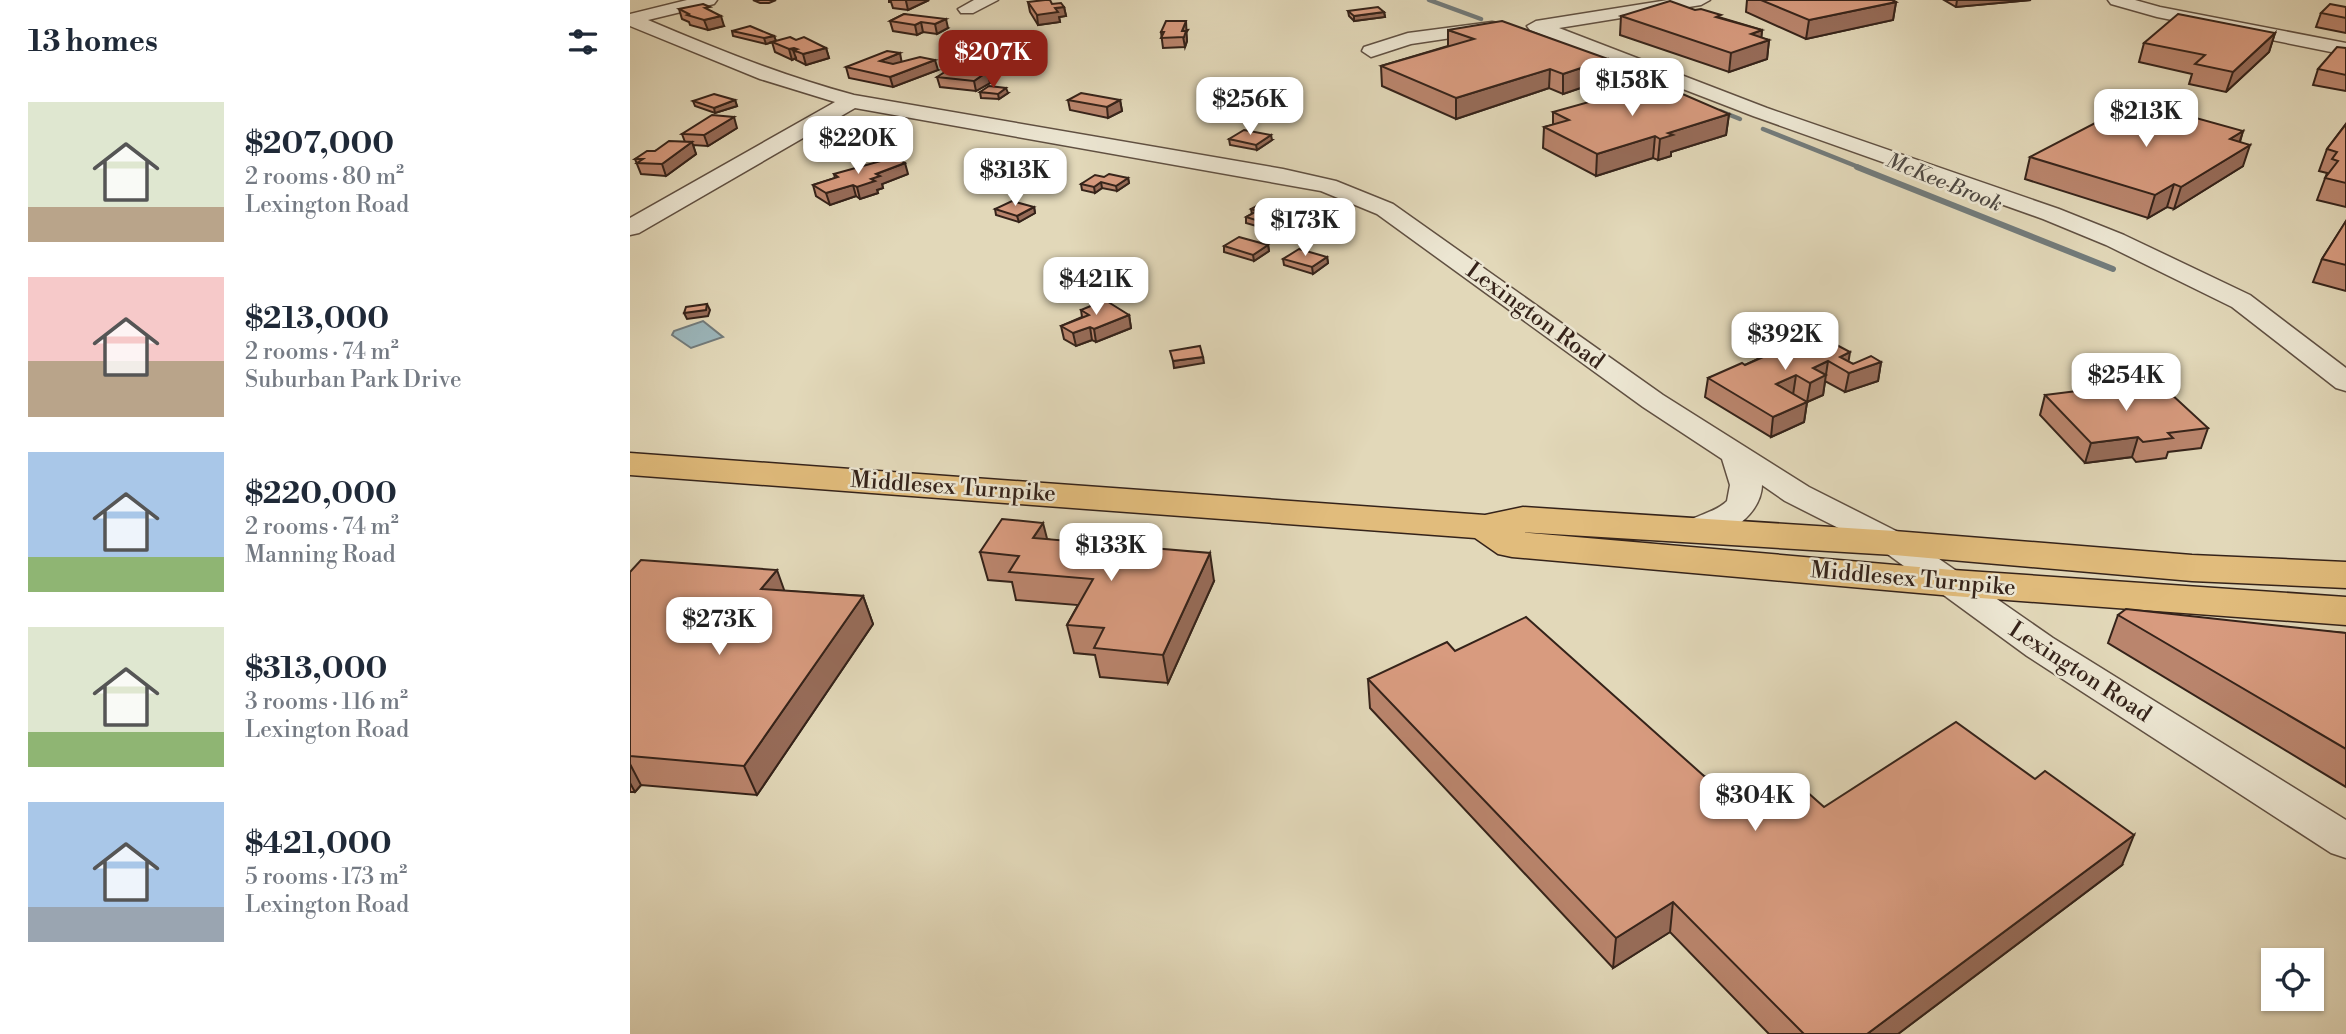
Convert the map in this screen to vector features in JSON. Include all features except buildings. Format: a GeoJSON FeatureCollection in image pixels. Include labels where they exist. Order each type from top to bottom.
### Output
{"type":"FeatureCollection","features":[{"type":"Feature","properties":{"kind":"main road","name":"Middlesex Turnpike"},"geometry":{"type":"LineString","coordinates":[[630,464],[1485,527],[1523,519],[1894,543],[2179,567],[2346,575]]}},
{"type":"Feature","properties":{"kind":"main road","name":"Middlesex Turnpike"},"geometry":{"type":"LineString","coordinates":[[1485,527],[1513,545],[1953,583],[2346,611]]}},
{"type":"Feature","properties":{"kind":"street"},"geometry":{"type":"LineString","coordinates":[[631,19],[708,0]]}},
{"type":"Feature","properties":{"kind":"street"},"geometry":{"type":"LineString","coordinates":[[967,9],[989,0]]}},
{"type":"Feature","properties":{"kind":"street"},"geometry":{"type":"LineString","coordinates":[[1371,51],[1408,38],[1701,0]]}},
{"type":"Feature","properties":{"kind":"street"},"geometry":{"type":"LineString","coordinates":[[2117,0],[2157,12],[2346,49]]}},
{"type":"Feature","properties":{"kind":"street","name":"Lexington Road"},"geometry":{"type":"LineString","coordinates":[[631,19],[781,81],[852,101],[1283,176],[1357,196],[1385,209],[1653,401],[1797,494],[1894,543],[2040,647],[2346,841]]}},
{"type":"Feature","properties":{"kind":"street"},"geometry":{"type":"LineString","coordinates":[[1523,25],[2051,214],[2185,272],[2241,301],[2346,382]]}},
{"type":"Feature","properties":{"kind":"street"},"geometry":{"type":"LineString","coordinates":[[630,228],[852,101]]}},
{"type":"Feature","properties":{"kind":"street"},"geometry":{"type":"LineString","coordinates":[[2185,272],[2241,323],[2346,408]]}},
{"type":"Feature","properties":{"kind":"street"},"geometry":{"type":"LineString","coordinates":[[1694,531],[1737,511],[1746,496],[1746,476],[1735,453]]}},
{"type":"Feature","properties":{"kind":"water"},"geometry":{"type":"Polygon","coordinates":[[[703,321],[723,337],[691,348],[672,335],[674,331],[703,321]]]}},
{"type":"Feature","properties":{"kind":"waterway","name":"McKee Brook"},"geometry":{"type":"LineString","coordinates":[[1429,0],[1481,19]]}},
{"type":"Feature","properties":{"kind":"waterway","name":"McKee Brook"},"geometry":{"type":"LineString","coordinates":[[1600,66],[1641,79]]}},
{"type":"Feature","properties":{"kind":"waterway","name":"McKee Brook"},"geometry":{"type":"LineString","coordinates":[[1720,111],[1740,119]]}},
{"type":"Feature","properties":{"kind":"waterway","name":"McKee Brook"},"geometry":{"type":"LineString","coordinates":[[1763,129],[1861,168]]}},
{"type":"Feature","properties":{"kind":"waterway","name":"McKee Brook"},"geometry":{"type":"LineString","coordinates":[[1857,167],[2113,269]]}}]}
